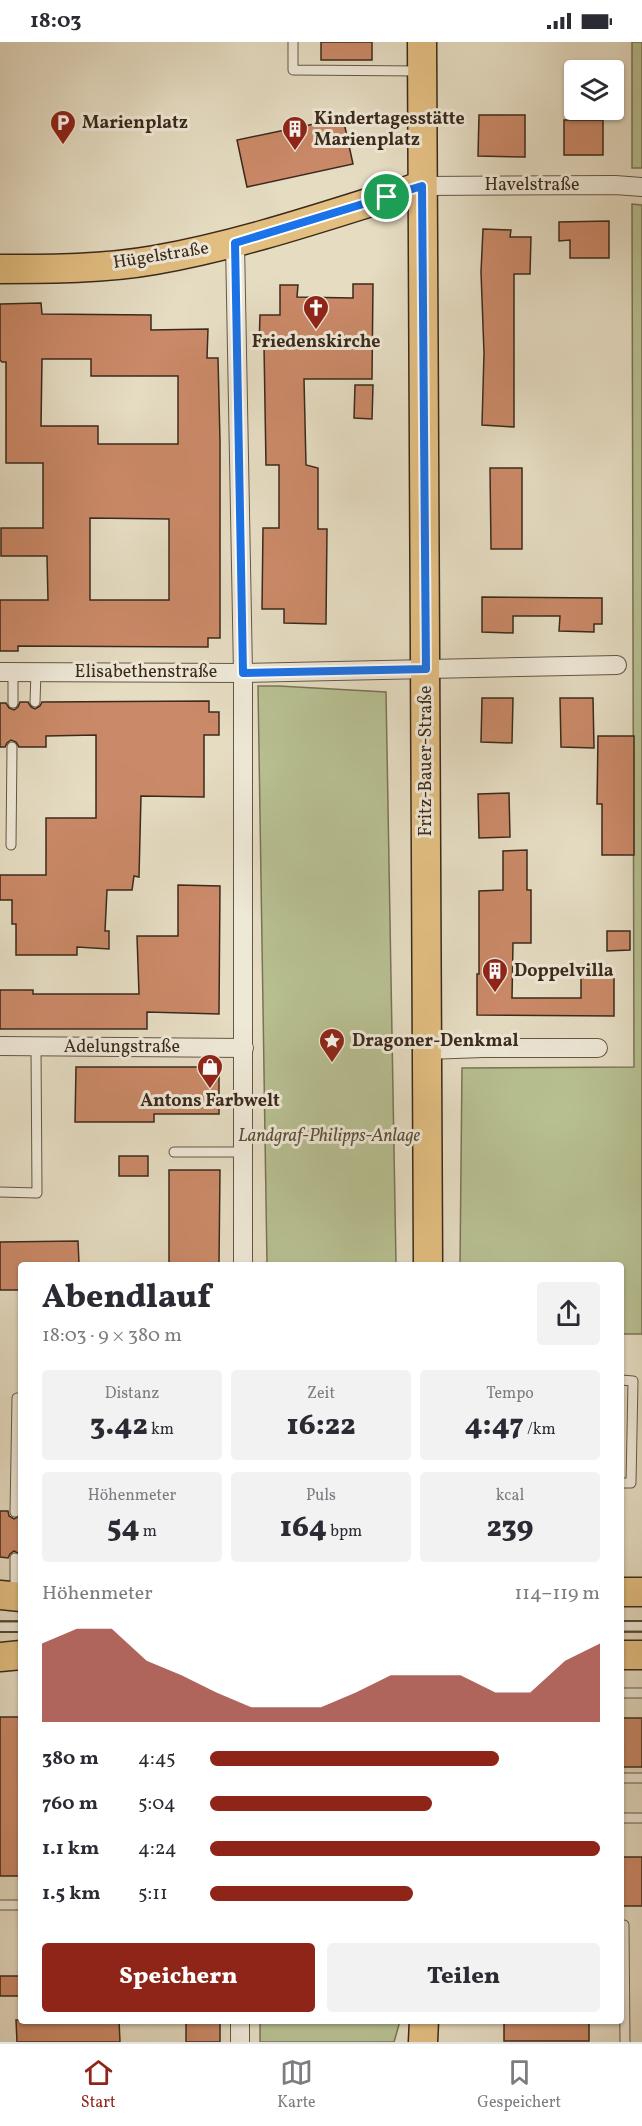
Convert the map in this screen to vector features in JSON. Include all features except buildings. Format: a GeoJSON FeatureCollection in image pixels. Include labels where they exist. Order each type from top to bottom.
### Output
{"type":"FeatureCollection","features":[{"type":"Feature","properties":{"kind":"main road","name":"Fritz-Bauer-Straße"},"geometry":{"type":"LineString","coordinates":[[422,42],[428,1262]]}},
{"type":"Feature","properties":{"kind":"main road","name":"Hügelstraße"},"geometry":{"type":"LineString","coordinates":[[0,269],[68,268],[153,260],[235,243],[422,186]]}},
{"type":"Feature","properties":{"kind":"main road"},"geometry":{"type":"LineString","coordinates":[[624,1592],[642,1592]]}},
{"type":"Feature","properties":{"kind":"main road"},"geometry":{"type":"LineString","coordinates":[[0,1657],[18,1655]]}},
{"type":"Feature","properties":{"kind":"main road"},"geometry":{"type":"LineString","coordinates":[[624,1655],[642,1655]]}},
{"type":"Feature","properties":{"kind":"main road"},"geometry":{"type":"LineString","coordinates":[[423,2042],[424,2024]]}},
{"type":"Feature","properties":{"kind":"street","name":"Havelstraße"},"geometry":{"type":"LineString","coordinates":[[422,186],[615,185],[642,187]]}},
{"type":"Feature","properties":{"kind":"street"},"geometry":{"type":"LineString","coordinates":[[235,243],[243,673],[243,1262]]}},
{"type":"Feature","properties":{"kind":"street","name":"Elisabethenstraße"},"geometry":{"type":"LineString","coordinates":[[6,672],[243,673],[617,665]]}},
{"type":"Feature","properties":{"kind":"street","name":"Adelungstraße"},"geometry":{"type":"LineString","coordinates":[[0,1046],[244,1048]]}},
{"type":"Feature","properties":{"kind":"street"},"geometry":{"type":"LineString","coordinates":[[427,1050],[598,1048]]}},
{"type":"Feature","properties":{"kind":"street"},"geometry":{"type":"LineString","coordinates":[[240,2024],[240,2042]]}},
{"type":"Feature","properties":{"kind":"lane"},"geometry":{"type":"LineString","coordinates":[[293,42],[293,70],[422,71]]}},
{"type":"Feature","properties":{"kind":"lane"},"geometry":{"type":"LineString","coordinates":[[6,672],[13,703]]}},
{"type":"Feature","properties":{"kind":"lane"},"geometry":{"type":"LineString","coordinates":[[34,702],[36,672]]}},
{"type":"Feature","properties":{"kind":"lane"},"geometry":{"type":"LineString","coordinates":[[11,845],[12,747]]}},
{"type":"Feature","properties":{"kind":"lane"},"geometry":{"type":"LineString","coordinates":[[0,1192],[37,1193],[36,1047]]}},
{"type":"Feature","properties":{"kind":"lane"},"geometry":{"type":"LineString","coordinates":[[174,1152],[243,1152]]}},
{"type":"Feature","properties":{"kind":"lane"},"geometry":{"type":"LineString","coordinates":[[624,1380],[633,1381],[631,1483],[624,1483]]}},
{"type":"Feature","properties":{"kind":"lane"},"geometry":{"type":"LineString","coordinates":[[15,1512],[18,1398]]}},
{"type":"Feature","properties":{"kind":"lane"},"geometry":{"type":"LineString","coordinates":[[12,1596],[15,1558]]}},
{"type":"Feature","properties":{"kind":"lane"},"geometry":{"type":"LineString","coordinates":[[624,1626],[642,1626]]}},
{"type":"Feature","properties":{"kind":"lane"},"geometry":{"type":"LineString","coordinates":[[0,1627],[18,1627]]}},
{"type":"Feature","properties":{"kind":"lane"},"geometry":{"type":"LineString","coordinates":[[624,1693],[642,1693]]}},
{"type":"Feature","properties":{"kind":"lane"},"geometry":{"type":"LineString","coordinates":[[624,1778],[642,1778]]}},
{"type":"Feature","properties":{"kind":"lane"},"geometry":{"type":"LineString","coordinates":[[624,1818],[642,1818]]}},
{"type":"Feature","properties":{"kind":"lane"},"geometry":{"type":"LineString","coordinates":[[0,1905],[18,1905]]}},
{"type":"Feature","properties":{"kind":"lane"},"geometry":{"type":"LineString","coordinates":[[624,1924],[625,2042]]}},
{"type":"Feature","properties":{"kind":"green space"},"geometry":{"type":"Polygon","coordinates":[[[632,42],[642,42],[642,168],[632,168],[632,42]]]}},
{"type":"Feature","properties":{"kind":"green space"},"geometry":{"type":"Polygon","coordinates":[[[632,204],[642,205],[642,1334],[624,1334],[624,1262],[460,1262],[462,1068],[634,1067],[632,204]]]}},
{"type":"Feature","properties":{"kind":"green space","name":"Landgraf-Philipps-Anlage"},"geometry":{"type":"Polygon","coordinates":[[[258,686],[386,692],[396,1262],[267,1262],[258,686]]]}},
{"type":"Feature","properties":{"kind":"green space"},"geometry":{"type":"Polygon","coordinates":[[[260,2024],[399,2024],[394,2042],[260,2042],[260,2024]]]}},
{"type":"Feature","properties":{"kind":"tram line"},"geometry":{"type":"LineString","coordinates":[[0,1621],[18,1621]]}},
{"type":"Feature","properties":{"kind":"tram line"},"geometry":{"type":"LineString","coordinates":[[624,1621],[642,1621]]}},
{"type":"Feature","properties":{"kind":"tram line"},"geometry":{"type":"LineString","coordinates":[[0,1632],[18,1632]]}},
{"type":"Feature","properties":{"kind":"tram line"},"geometry":{"type":"LineString","coordinates":[[624,1632],[642,1632]]}},
{"type":"Feature","properties":{"kind":"place","name":"Marienplatz"},"geometry":{"type":"Point","coordinates":[63,146]}},
{"type":"Feature","properties":{"kind":"place","name":"Kindertagesstätte Marienplatz"},"geometry":{"type":"Point","coordinates":[295,152]}},
{"type":"Feature","properties":{"kind":"place","name":"Friedenskirche"},"geometry":{"type":"Point","coordinates":[316,331]}},
{"type":"Feature","properties":{"kind":"place","name":"Doppelvilla"},"geometry":{"type":"Point","coordinates":[495,994]}},
{"type":"Feature","properties":{"kind":"place","name":"Dragoner-Denkmal"},"geometry":{"type":"Point","coordinates":[332,1064]}},
{"type":"Feature","properties":{"kind":"place","name":"Antons Farbwelt"},"geometry":{"type":"Point","coordinates":[210,1090]}},
{"type":"Feature","properties":{"kind":"route"},"geometry":{"type":"LineString","coordinates":[[422,186],[426,669],[243,673],[235,243],[387,197],[422,186]]}}]}
